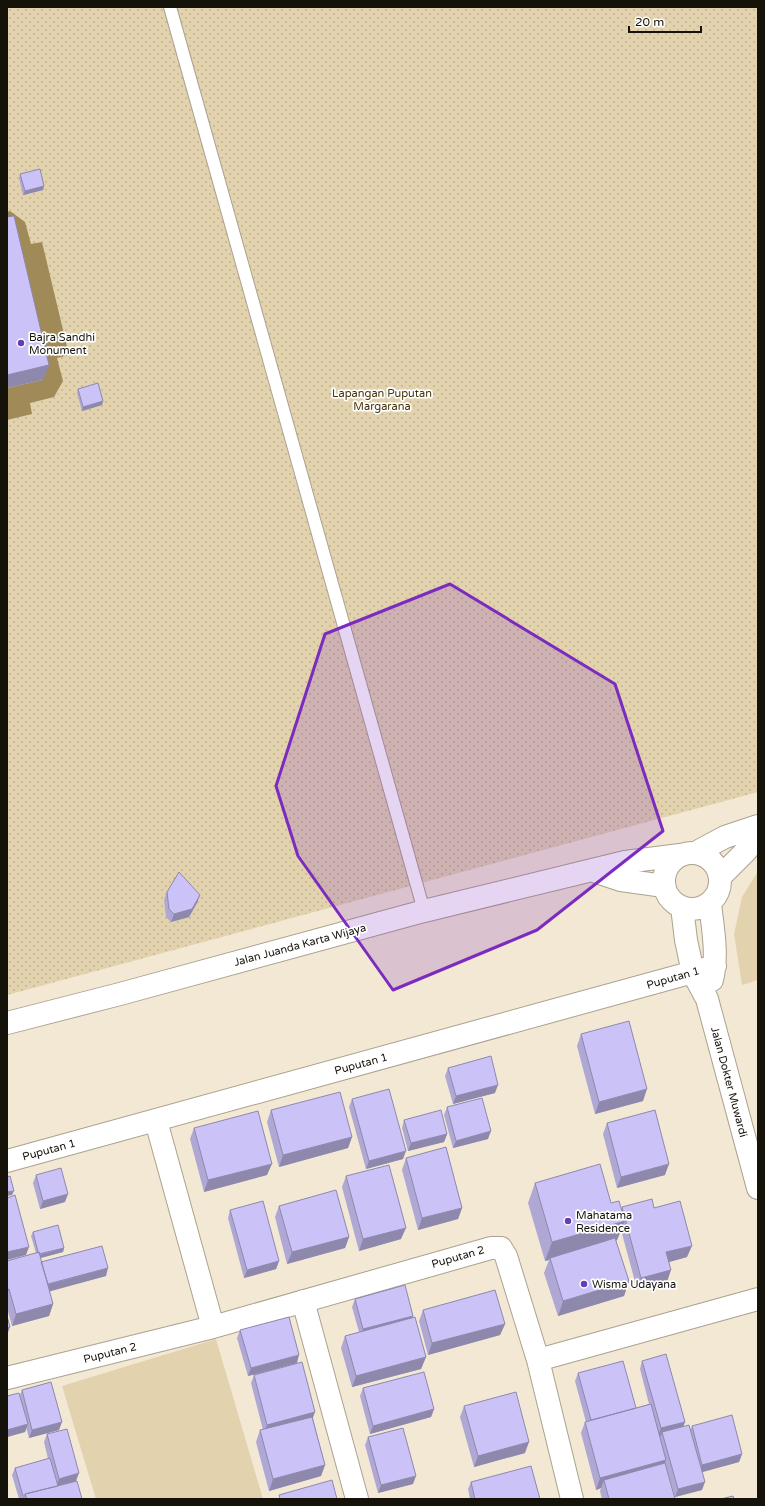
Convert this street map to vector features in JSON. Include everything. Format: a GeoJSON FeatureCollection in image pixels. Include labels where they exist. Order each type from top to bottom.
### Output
{"type":"FeatureCollection","features":[{"type":"Feature","properties":{"kind":"street","name":"Jalan Juanda Karta Wijaya"},"geometry":{"type":"LineString","coordinates":[[7,1023],[120,994],[424,911],[594,871],[625,862],[688,854],[725,837],[758,826]]}},
{"type":"Feature","properties":{"kind":"street"},"geometry":{"type":"LineString","coordinates":[[720,877],[746,851],[758,836]]}},
{"type":"Feature","properties":{"kind":"street"},"geometry":{"type":"LineString","coordinates":[[688,854],[709,858],[714,864],[720,877],[718,892],[710,904],[696,909],[682,907],[674,902],[668,895],[664,886],[668,865],[688,854]]}},
{"type":"Feature","properties":{"kind":"street"},"geometry":{"type":"LineString","coordinates":[[594,871],[621,880],[664,886]]}},
{"type":"Feature","properties":{"kind":"street"},"geometry":{"type":"LineString","coordinates":[[706,999],[715,966],[714,937],[710,904]]}},
{"type":"Feature","properties":{"kind":"street","name":"Jalan Dokter Muwardi"},"geometry":{"type":"LineString","coordinates":[[682,907],[692,973],[706,999],[758,1188]]}},
{"type":"Feature","properties":{"kind":"street","name":"Puputan 1"},"geometry":{"type":"LineString","coordinates":[[7,1162],[715,966]]}},
{"type":"Feature","properties":{"kind":"street"},"geometry":{"type":"LineString","coordinates":[[156,1121],[213,1327]]}},
{"type":"Feature","properties":{"kind":"street","name":"Puputan 2"},"geometry":{"type":"LineString","coordinates":[[7,1378],[213,1327],[491,1248],[500,1248],[506,1256],[538,1360],[572,1499]]}},
{"type":"Feature","properties":{"kind":"street"},"geometry":{"type":"LineString","coordinates":[[538,1360],[758,1299]]}},
{"type":"Feature","properties":{"kind":"street"},"geometry":{"type":"LineString","coordinates":[[302,1301],[357,1499]]}},
{"type":"Feature","properties":{"kind":"lane"},"geometry":{"type":"LineString","coordinates":[[170,7],[424,911]]}},
{"type":"Feature","properties":{"kind":"highlighted area"},"geometry":{"type":"Polygon","coordinates":[[[450,584],[615,684],[663,831],[537,930],[393,990],[298,856],[276,786],[325,634],[450,584]]]}},
{"type":"Feature","properties":{"kind":"green space","name":"Lapangan Puputan Margarana"},"geometry":{"type":"Polygon","coordinates":[[[7,7],[758,7],[758,792],[7,995],[7,7]]]}},
{"type":"Feature","properties":{"kind":"green space"},"geometry":{"type":"Polygon","coordinates":[[[758,871],[758,980],[742,985],[734,934],[742,897],[758,871]]]}},
{"type":"Feature","properties":{"kind":"green space"},"geometry":{"type":"Polygon","coordinates":[[[216,1339],[263,1499],[96,1499],[62,1386],[216,1339]]]}},
{"type":"Feature","properties":{"kind":"shaded area"},"geometry":{"type":"Polygon","coordinates":[[[10,211],[25,222],[31,244],[42,242],[69,355],[57,358],[63,381],[54,397],[30,403],[32,414],[7,420],[7,388],[43,380],[7,231],[7,212],[10,211]]]}},
{"type":"Feature","properties":{"kind":"building"},"geometry":{"type":"Polygon","coordinates":[[[40,169],[44,186],[25,191],[20,174],[40,169]]]}},
{"type":"Feature","properties":{"kind":"building","name":"Bajra Sandhi Monument"},"geometry":{"type":"Polygon","coordinates":[[[14,216],[49,365],[7,375],[7,217],[14,216]]]}},
{"type":"Feature","properties":{"kind":"building"},"geometry":{"type":"Polygon","coordinates":[[[98,383],[103,401],[83,407],[78,389],[98,383]]]}},
{"type":"Feature","properties":{"kind":"building"},"geometry":{"type":"Polygon","coordinates":[[[179,872],[200,895],[192,909],[174,914],[169,909],[167,892],[179,872]]]}},
{"type":"Feature","properties":{"kind":"building"},"geometry":{"type":"Polygon","coordinates":[[[629,1021],[647,1089],[599,1102],[581,1034],[629,1021]]]}},
{"type":"Feature","properties":{"kind":"building"},"geometry":{"type":"Polygon","coordinates":[[[491,1056],[498,1085],[456,1096],[448,1068],[491,1056]]]}},
{"type":"Feature","properties":{"kind":"building"},"geometry":{"type":"Polygon","coordinates":[[[389,1089],[406,1151],[369,1161],[352,1099],[389,1089]]]}},
{"type":"Feature","properties":{"kind":"building"},"geometry":{"type":"Polygon","coordinates":[[[340,1092],[352,1137],[283,1155],[271,1110],[340,1092]]]}},
{"type":"Feature","properties":{"kind":"building"},"geometry":{"type":"Polygon","coordinates":[[[482,1098],[491,1131],[456,1141],[447,1107],[482,1098]]]}},
{"type":"Feature","properties":{"kind":"building"},"geometry":{"type":"Polygon","coordinates":[[[441,1110],[447,1134],[411,1143],[404,1120],[441,1110]]]}},
{"type":"Feature","properties":{"kind":"building"},"geometry":{"type":"Polygon","coordinates":[[[655,1110],[669,1164],[621,1177],[607,1123],[655,1110]]]}},
{"type":"Feature","properties":{"kind":"building"},"geometry":{"type":"Polygon","coordinates":[[[258,1111],[272,1164],[208,1180],[194,1128],[258,1111]]]}},
{"type":"Feature","properties":{"kind":"building"},"geometry":{"type":"Polygon","coordinates":[[[446,1147],[462,1208],[422,1218],[406,1158],[446,1147]]]}},
{"type":"Feature","properties":{"kind":"building"},"geometry":{"type":"Polygon","coordinates":[[[600,1164],[611,1203],[619,1201],[625,1221],[552,1242],[535,1183],[600,1164]]]}},
{"type":"Feature","properties":{"kind":"building"},"geometry":{"type":"Polygon","coordinates":[[[389,1165],[406,1228],[363,1239],[346,1176],[389,1165]]]}},
{"type":"Feature","properties":{"kind":"building"},"geometry":{"type":"Polygon","coordinates":[[[61,1168],[68,1194],[43,1201],[36,1175],[61,1168]]]}},
{"type":"Feature","properties":{"kind":"building"},"geometry":{"type":"Polygon","coordinates":[[[10,1176],[14,1191],[7,1192],[7,1177],[10,1176]]]}},
{"type":"Feature","properties":{"kind":"building"},"geometry":{"type":"Polygon","coordinates":[[[336,1190],[349,1237],[292,1252],[279,1206],[336,1190]]]}},
{"type":"Feature","properties":{"kind":"building"},"geometry":{"type":"Polygon","coordinates":[[[15,1195],[29,1247],[7,1252],[7,1198],[15,1195]]]}},
{"type":"Feature","properties":{"kind":"building"},"geometry":{"type":"Polygon","coordinates":[[[652,1199],[654,1208],[680,1201],[692,1246],[666,1252],[671,1270],[641,1278],[622,1207],[652,1199]]]}},
{"type":"Feature","properties":{"kind":"building"},"geometry":{"type":"Polygon","coordinates":[[[263,1201],[279,1261],[247,1270],[230,1210],[263,1201]]]}},
{"type":"Feature","properties":{"kind":"building"},"geometry":{"type":"Polygon","coordinates":[[[58,1225],[64,1248],[39,1254],[33,1232],[58,1225]]]}},
{"type":"Feature","properties":{"kind":"building","name":"Wisma Udayana"},"geometry":{"type":"Polygon","coordinates":[[[615,1238],[629,1281],[563,1301],[550,1258],[615,1238]]]}},
{"type":"Feature","properties":{"kind":"building"},"geometry":{"type":"Polygon","coordinates":[[[102,1246],[108,1268],[48,1284],[41,1262],[102,1246]]]}},
{"type":"Feature","properties":{"kind":"building"},"geometry":{"type":"Polygon","coordinates":[[[39,1252],[53,1304],[16,1314],[9,1289],[7,1290],[7,1261],[39,1252]]]}},
{"type":"Feature","properties":{"kind":"building"},"geometry":{"type":"Polygon","coordinates":[[[405,1285],[413,1316],[363,1329],[355,1299],[405,1285]]]}},
{"type":"Feature","properties":{"kind":"building"},"geometry":{"type":"Polygon","coordinates":[[[495,1290],[505,1324],[432,1343],[423,1310],[495,1290]]]}},
{"type":"Feature","properties":{"kind":"building"},"geometry":{"type":"Polygon","coordinates":[[[7,1316],[10,1327],[7,1328],[7,1316]]]}},
{"type":"Feature","properties":{"kind":"building"},"geometry":{"type":"Polygon","coordinates":[[[289,1317],[299,1355],[251,1368],[240,1330],[289,1317]]]}},
{"type":"Feature","properties":{"kind":"building"},"geometry":{"type":"Polygon","coordinates":[[[415,1317],[426,1357],[356,1376],[345,1336],[415,1317]]]}},
{"type":"Feature","properties":{"kind":"building"},"geometry":{"type":"Polygon","coordinates":[[[666,1354],[685,1422],[661,1428],[642,1361],[666,1354]]]}},
{"type":"Feature","properties":{"kind":"building"},"geometry":{"type":"Polygon","coordinates":[[[623,1361],[636,1408],[591,1420],[578,1373],[623,1361]]]}},
{"type":"Feature","properties":{"kind":"building"},"geometry":{"type":"Polygon","coordinates":[[[302,1362],[315,1412],[267,1425],[254,1375],[302,1362]]]}},
{"type":"Feature","properties":{"kind":"building"},"geometry":{"type":"Polygon","coordinates":[[[424,1372],[434,1409],[373,1426],[363,1388],[424,1372]]]}},
{"type":"Feature","properties":{"kind":"building"},"geometry":{"type":"Polygon","coordinates":[[[51,1382],[62,1422],[32,1430],[22,1390],[51,1382]]]}},
{"type":"Feature","properties":{"kind":"building"},"geometry":{"type":"Polygon","coordinates":[[[516,1392],[529,1442],[478,1456],[464,1406],[516,1392]]]}},
{"type":"Feature","properties":{"kind":"building"},"geometry":{"type":"Polygon","coordinates":[[[19,1393],[28,1424],[7,1430],[7,1396],[19,1393]]]}},
{"type":"Feature","properties":{"kind":"building"},"geometry":{"type":"Polygon","coordinates":[[[651,1404],[666,1460],[600,1478],[585,1422],[651,1404]]]}},
{"type":"Feature","properties":{"kind":"building"},"geometry":{"type":"Polygon","coordinates":[[[732,1415],[742,1454],[702,1465],[692,1426],[732,1415]]]}},
{"type":"Feature","properties":{"kind":"building"},"geometry":{"type":"Polygon","coordinates":[[[312,1417],[325,1465],[273,1479],[260,1430],[312,1417]]]}},
{"type":"Feature","properties":{"kind":"building"},"geometry":{"type":"Polygon","coordinates":[[[689,1425],[705,1482],[678,1489],[662,1432],[689,1425]]]}},
{"type":"Feature","properties":{"kind":"building"},"geometry":{"type":"Polygon","coordinates":[[[403,1428],[416,1476],[381,1485],[368,1437],[403,1428]]]}},
{"type":"Feature","properties":{"kind":"building"},"geometry":{"type":"Polygon","coordinates":[[[67,1429],[79,1473],[59,1479],[47,1434],[67,1429]]]}},
{"type":"Feature","properties":{"kind":"building"},"geometry":{"type":"Polygon","coordinates":[[[50,1458],[58,1486],[25,1494],[25,1496],[23,1496],[15,1468],[50,1458]]]}},
{"type":"Feature","properties":{"kind":"building"},"geometry":{"type":"Polygon","coordinates":[[[665,1463],[675,1499],[609,1499],[604,1480],[665,1463]]]}},
{"type":"Feature","properties":{"kind":"building"},"geometry":{"type":"Polygon","coordinates":[[[531,1466],[540,1499],[475,1499],[471,1482],[531,1466]]]}},
{"type":"Feature","properties":{"kind":"building"},"geometry":{"type":"Polygon","coordinates":[[[332,1480],[337,1499],[280,1499],[279,1495],[332,1480]]]}},
{"type":"Feature","properties":{"kind":"building"},"geometry":{"type":"Polygon","coordinates":[[[77,1481],[82,1499],[27,1499],[25,1494],[77,1481]]]}},
{"type":"Feature","properties":{"kind":"building"},"geometry":{"type":"Polygon","coordinates":[[[733,1496],[734,1499],[721,1499],[733,1496]]]}},
{"type":"Feature","properties":{"kind":"place","name":"Bajra Sandhi Monument"},"geometry":{"type":"Point","coordinates":[21,343]}},
{"type":"Feature","properties":{"kind":"place","name":"Mahatama Residence"},"geometry":{"type":"Point","coordinates":[568,1221]}},
{"type":"Feature","properties":{"kind":"place","name":"Wisma Udayana"},"geometry":{"type":"Point","coordinates":[584,1284]}}]}
